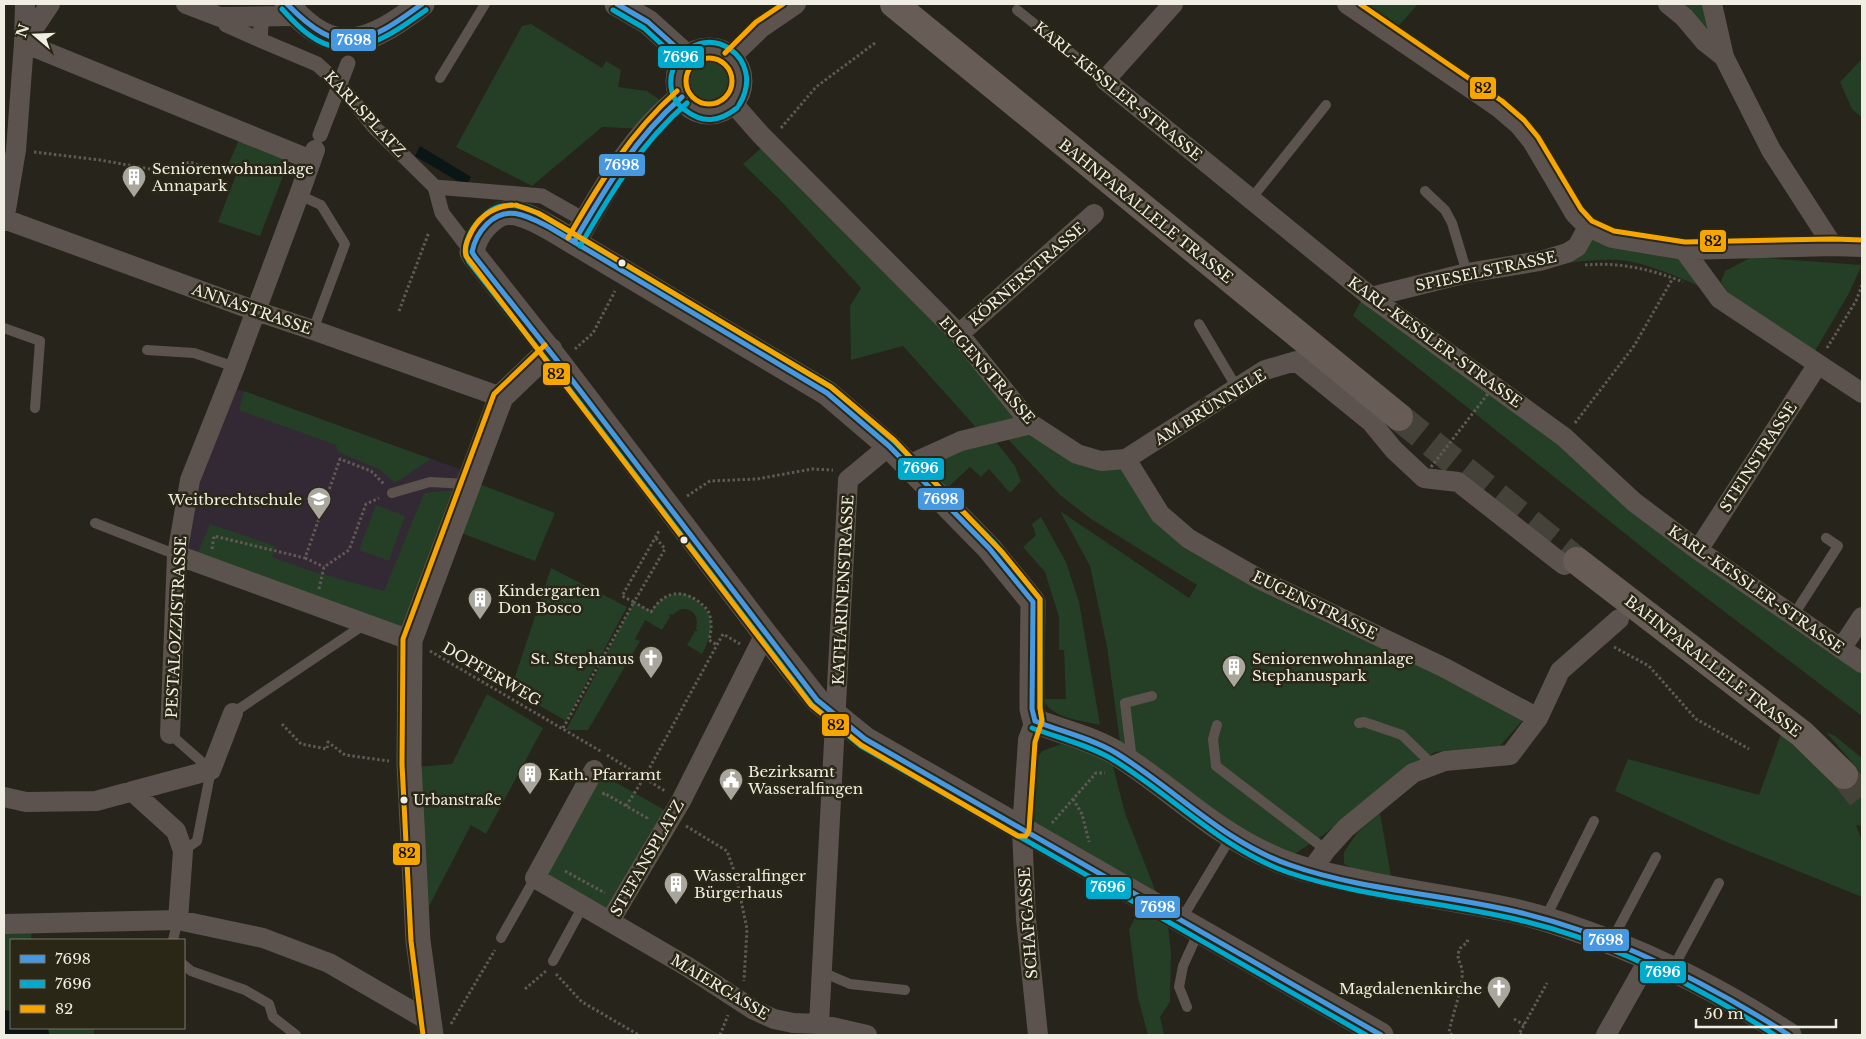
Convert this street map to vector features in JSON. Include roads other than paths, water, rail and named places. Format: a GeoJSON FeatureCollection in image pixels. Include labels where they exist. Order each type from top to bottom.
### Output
{"type":"FeatureCollection","features":[{"type":"Feature","properties":{"kind":"main road","name":"BAHNPARALLELE TRASSE"},"geometry":{"type":"LineString","coordinates":[[894,4],[1399,418]]}},
{"type":"Feature","properties":{"kind":"main road","name":"BAHNPARALLELE TRASSE"},"geometry":{"type":"LineString","coordinates":[[1570,563],[1802,734],[1844,775]]}},
{"type":"Feature","properties":{"kind":"street"},"geometry":{"type":"LineString","coordinates":[[4,220],[16,150],[25,4]]}},
{"type":"Feature","properties":{"kind":"street"},"geometry":{"type":"LineString","coordinates":[[24,42],[50,4]]}},
{"type":"Feature","properties":{"kind":"street"},"geometry":{"type":"LineString","coordinates":[[186,4],[220,17],[292,10],[323,35],[350,41],[368,37],[390,28],[422,4]]}},
{"type":"Feature","properties":{"kind":"street"},"geometry":{"type":"LineString","coordinates":[[617,4],[648,22],[688,58]]}},
{"type":"Feature","properties":{"kind":"street"},"geometry":{"type":"LineString","coordinates":[[730,58],[761,28],[796,4]]}},
{"type":"Feature","properties":{"kind":"street"},"geometry":{"type":"LineString","coordinates":[[1105,80],[1173,4]]}},
{"type":"Feature","properties":{"kind":"street"},"geometry":{"type":"LineString","coordinates":[[1347,4],[1498,107],[1519,125],[1532,141],[1575,214],[1588,227],[1612,238],[1684,250],[1862,247]]}},
{"type":"Feature","properties":{"kind":"street"},"geometry":{"type":"LineString","coordinates":[[1668,4],[1684,17],[1705,42],[1724,58]]}},
{"type":"Feature","properties":{"kind":"street"},"geometry":{"type":"LineString","coordinates":[[1712,4],[1724,58],[1771,150],[1833,246]]}},
{"type":"Feature","properties":{"kind":"street","name":"KARLSPLATZ"},"geometry":{"type":"LineString","coordinates":[[226,25],[317,64],[338,84],[376,129],[435,187]]}},
{"type":"Feature","properties":{"kind":"street"},"geometry":{"type":"LineString","coordinates":[[260,40],[261,25]]}},
{"type":"Feature","properties":{"kind":"street"},"geometry":{"type":"LineString","coordinates":[[24,42],[315,148]]}},
{"type":"Feature","properties":{"kind":"street"},"geometry":{"type":"LineString","coordinates":[[709,50],[720,52],[730,58],[737,68],[740,79],[738,91],[732,102],[723,109],[712,112],[696,109],[682,98],[678,88],[678,77],[681,67],[688,58],[697,52],[709,50]]}},
{"type":"Feature","properties":{"kind":"street","name":"PESTALOZZISTRASSE"},"geometry":{"type":"LineString","coordinates":[[170,734],[177,555],[190,480],[235,367],[338,84],[348,63]]}},
{"type":"Feature","properties":{"kind":"street","name":"KARL-KESSLER-STRASSE"},"geometry":{"type":"LineString","coordinates":[[1105,80],[1371,297],[1564,437],[1634,502],[1698,550],[1862,663]]}},
{"type":"Feature","properties":{"kind":"street"},"geometry":{"type":"LineString","coordinates":[[580,232],[631,150],[649,128],[682,98]]}},
{"type":"Feature","properties":{"kind":"street","name":"EUGENSTRASSE"},"geometry":{"type":"LineString","coordinates":[[732,102],[768,142],[959,334],[1031,424],[1077,454],[1101,461],[1126,459],[1160,514],[1189,539],[1259,579],[1445,668],[1538,718]]}},
{"type":"Feature","properties":{"kind":"street"},"geometry":{"type":"LineString","coordinates":[[1382,1035],[865,739],[817,700],[555,357],[475,242],[442,213],[435,187],[542,196],[624,272],[827,393],[890,446],[997,557],[1033,602],[1032,709],[1035,721],[1115,753],[1122,769],[1230,837],[1271,858],[1310,872],[1511,910],[1565,924],[1674,968],[1755,1013],[1789,1035]]}},
{"type":"Feature","properties":{"kind":"street"},"geometry":{"type":"LineString","coordinates":[[475,242],[491,220],[504,213],[513,212],[534,220],[580,232]]}},
{"type":"Feature","properties":{"kind":"street","name":"KÖRNERSTRASSE"},"geometry":{"type":"LineString","coordinates":[[959,334],[1094,214]]}},
{"type":"Feature","properties":{"kind":"street","name":"ANNASTRASSE"},"geometry":{"type":"LineString","coordinates":[[4,220],[500,397]]}},
{"type":"Feature","properties":{"kind":"street","name":"SPIESELSTRASSE"},"geometry":{"type":"LineString","coordinates":[[1371,297],[1467,273],[1540,260],[1567,253],[1577,247],[1588,227]]}},
{"type":"Feature","properties":{"kind":"street"},"geometry":{"type":"LineString","coordinates":[[1684,250],[1720,299],[1823,356],[1862,393]]}},
{"type":"Feature","properties":{"kind":"street","name":"STEINSTRASSE"},"geometry":{"type":"LineString","coordinates":[[1698,550],[1823,356]]}},
{"type":"Feature","properties":{"kind":"street"},"geometry":{"type":"LineString","coordinates":[[430,1028],[418,942],[409,764],[410,640],[500,397],[555,357]]}},
{"type":"Feature","properties":{"kind":"street","name":"AM BRÜNNELE"},"geometry":{"type":"LineString","coordinates":[[1126,459],[1265,370],[1296,361],[1371,422],[1394,450],[1424,478],[1458,482],[1570,563]]}},
{"type":"Feature","properties":{"kind":"street"},"geometry":{"type":"LineString","coordinates":[[908,465],[961,441],[1031,424]]}},
{"type":"Feature","properties":{"kind":"street","name":"KATHARINENSTRASSE"},"geometry":{"type":"LineString","coordinates":[[819,1024],[837,717],[848,480],[890,446]]}},
{"type":"Feature","properties":{"kind":"street"},"geometry":{"type":"LineString","coordinates":[[177,555],[410,640]]}},
{"type":"Feature","properties":{"kind":"street"},"geometry":{"type":"LineString","coordinates":[[1841,649],[1862,617]]}},
{"type":"Feature","properties":{"kind":"street"},"geometry":{"type":"LineString","coordinates":[[1310,872],[1326,850],[1346,828],[1413,772],[1445,761],[1510,756],[1538,718],[1560,671],[1619,619]]}},
{"type":"Feature","properties":{"kind":"street","name":"STEFANSPLATZ"},"geometry":{"type":"LineString","coordinates":[[535,878],[610,921],[680,801],[765,634]]}},
{"type":"Feature","properties":{"kind":"street"},"geometry":{"type":"LineString","coordinates":[[4,797],[26,802],[96,801],[211,770],[233,713]]}},
{"type":"Feature","properties":{"kind":"street","name":"SCHAFGASSE"},"geometry":{"type":"LineString","coordinates":[[1035,721],[1028,740],[1030,834],[1026,919],[1038,1035]]}},
{"type":"Feature","properties":{"kind":"street"},"geometry":{"type":"LineString","coordinates":[[535,878],[594,770]]}},
{"type":"Feature","properties":{"kind":"street"},"geometry":{"type":"LineString","coordinates":[[132,791],[176,831],[183,852],[178,920]]}},
{"type":"Feature","properties":{"kind":"street"},"geometry":{"type":"LineString","coordinates":[[4,924],[178,920],[263,938],[329,963],[430,1028]]}},
{"type":"Feature","properties":{"kind":"street","name":"MAIERGASSE"},"geometry":{"type":"LineString","coordinates":[[610,921],[696,972],[754,1010],[774,1019],[794,1023],[819,1024],[867,1035]]}},
{"type":"Feature","properties":{"kind":"street"},"geometry":{"type":"LineString","coordinates":[[1606,1035],[1650,957]]}},
{"type":"Feature","properties":{"kind":"lane"},"geometry":{"type":"LineString","coordinates":[[440,78],[485,4]]}},
{"type":"Feature","properties":{"kind":"lane","name":"KARL-KESSLER-STRASSE"},"geometry":{"type":"LineString","coordinates":[[1017,10],[1105,80]]}},
{"type":"Feature","properties":{"kind":"lane"},"geometry":{"type":"LineString","coordinates":[[1251,199],[1326,105]]}},
{"type":"Feature","properties":{"kind":"lane"},"geometry":{"type":"LineString","coordinates":[[1424,191],[1445,210],[1452,223],[1467,273]]}},
{"type":"Feature","properties":{"kind":"lane"},"geometry":{"type":"LineString","coordinates":[[299,195],[321,205],[345,244],[313,330]]}},
{"type":"Feature","properties":{"kind":"lane"},"geometry":{"type":"LineString","coordinates":[[1199,324],[1237,388]]}},
{"type":"Feature","properties":{"kind":"lane"},"geometry":{"type":"LineString","coordinates":[[4,328],[40,341],[35,408]]}},
{"type":"Feature","properties":{"kind":"lane"},"geometry":{"type":"LineString","coordinates":[[147,350],[194,352],[235,367]]}},
{"type":"Feature","properties":{"kind":"lane"},"geometry":{"type":"LineString","coordinates":[[392,493],[430,482],[467,484]]}},
{"type":"Feature","properties":{"kind":"lane"},"geometry":{"type":"LineString","coordinates":[[95,523],[177,555]]}},
{"type":"Feature","properties":{"kind":"lane"},"geometry":{"type":"LineString","coordinates":[[1793,616],[1838,546],[1826,538]]}},
{"type":"Feature","properties":{"kind":"lane"},"geometry":{"type":"LineString","coordinates":[[233,713],[365,624]]}},
{"type":"Feature","properties":{"kind":"lane"},"geometry":{"type":"LineString","coordinates":[[1122,769],[1125,703],[1152,696]]}},
{"type":"Feature","properties":{"kind":"lane"},"geometry":{"type":"LineString","coordinates":[[1358,723],[1364,722],[1402,735],[1432,764]]}},
{"type":"Feature","properties":{"kind":"lane"},"geometry":{"type":"LineString","coordinates":[[1217,725],[1213,739],[1216,766],[1326,850]]}},
{"type":"Feature","properties":{"kind":"lane","name":"PESTALOZZISTRASSE"},"geometry":{"type":"LineString","coordinates":[[170,734],[211,770]]}},
{"type":"Feature","properties":{"kind":"lane"},"geometry":{"type":"LineString","coordinates":[[183,852],[197,840],[211,770]]}},
{"type":"Feature","properties":{"kind":"lane"},"geometry":{"type":"LineString","coordinates":[[1545,919],[1594,821]]}},
{"type":"Feature","properties":{"kind":"lane"},"geometry":{"type":"LineString","coordinates":[[1187,1007],[1180,987],[1190,926],[1230,837]]}},
{"type":"Feature","properties":{"kind":"lane"},"geometry":{"type":"LineString","coordinates":[[1611,942],[1656,857]]}},
{"type":"Feature","properties":{"kind":"lane"},"geometry":{"type":"LineString","coordinates":[[501,938],[535,878]]}},
{"type":"Feature","properties":{"kind":"lane"},"geometry":{"type":"LineString","coordinates":[[1674,968],[1718,883]]}},
{"type":"Feature","properties":{"kind":"lane"},"geometry":{"type":"LineString","coordinates":[[553,961],[583,906]]}},
{"type":"Feature","properties":{"kind":"lane"},"geometry":{"type":"LineString","coordinates":[[173,939],[178,920]]}},
{"type":"Feature","properties":{"kind":"lane"},"geometry":{"type":"LineString","coordinates":[[185,966],[191,971],[245,990],[269,1004],[273,1017],[296,1035]]}},
{"type":"Feature","properties":{"kind":"lane"},"geometry":{"type":"LineString","coordinates":[[822,972],[850,984],[905,990]]}},
{"type":"Feature","properties":{"kind":"waterway"},"geometry":{"type":"LineString","coordinates":[[4,1027],[10,1029]]}},
{"type":"Feature","properties":{"kind":"waterway"},"geometry":{"type":"LineString","coordinates":[[11,1029],[32,1035]]}},
{"type":"Feature","properties":{"kind":"tunnel"},"geometry":{"type":"LineString","coordinates":[[1399,417],[1577,561]]}},
{"type":"Feature","properties":{"kind":"tunnel"},"geometry":{"type":"LineString","coordinates":[[1844,775],[1862,798]]}},
{"type":"Feature","properties":{"kind":"place","name":"Seniorenwohnanlage Annapark"},"geometry":{"type":"Point","coordinates":[134,198]}},
{"type":"Feature","properties":{"kind":"place","name":"Weitbrechtschule"},"geometry":{"type":"Point","coordinates":[319,520]}},
{"type":"Feature","properties":{"kind":"place","name":"Kindergarten Don Bosco"},"geometry":{"type":"Point","coordinates":[480,620]}},
{"type":"Feature","properties":{"kind":"place","name":"St. Stephanus"},"geometry":{"type":"Point","coordinates":[651,679]}},
{"type":"Feature","properties":{"kind":"place","name":"Seniorenwohnanlage Stephanuspark"},"geometry":{"type":"Point","coordinates":[1234,688]}},
{"type":"Feature","properties":{"kind":"place","name":"Kath. Pfarramt"},"geometry":{"type":"Point","coordinates":[530,795]}},
{"type":"Feature","properties":{"kind":"place","name":"Urbanstraße"},"geometry":{"type":"Point","coordinates":[404,800]}},
{"type":"Feature","properties":{"kind":"place","name":"Bezirksamt Wasseralfingen"},"geometry":{"type":"Point","coordinates":[731,801]}},
{"type":"Feature","properties":{"kind":"place","name":"Wasseralfinger Bürgerhaus"},"geometry":{"type":"Point","coordinates":[676,905]}},
{"type":"Feature","properties":{"kind":"place","name":"Magdalenenkirche"},"geometry":{"type":"Point","coordinates":[1499,1009]}}]}
